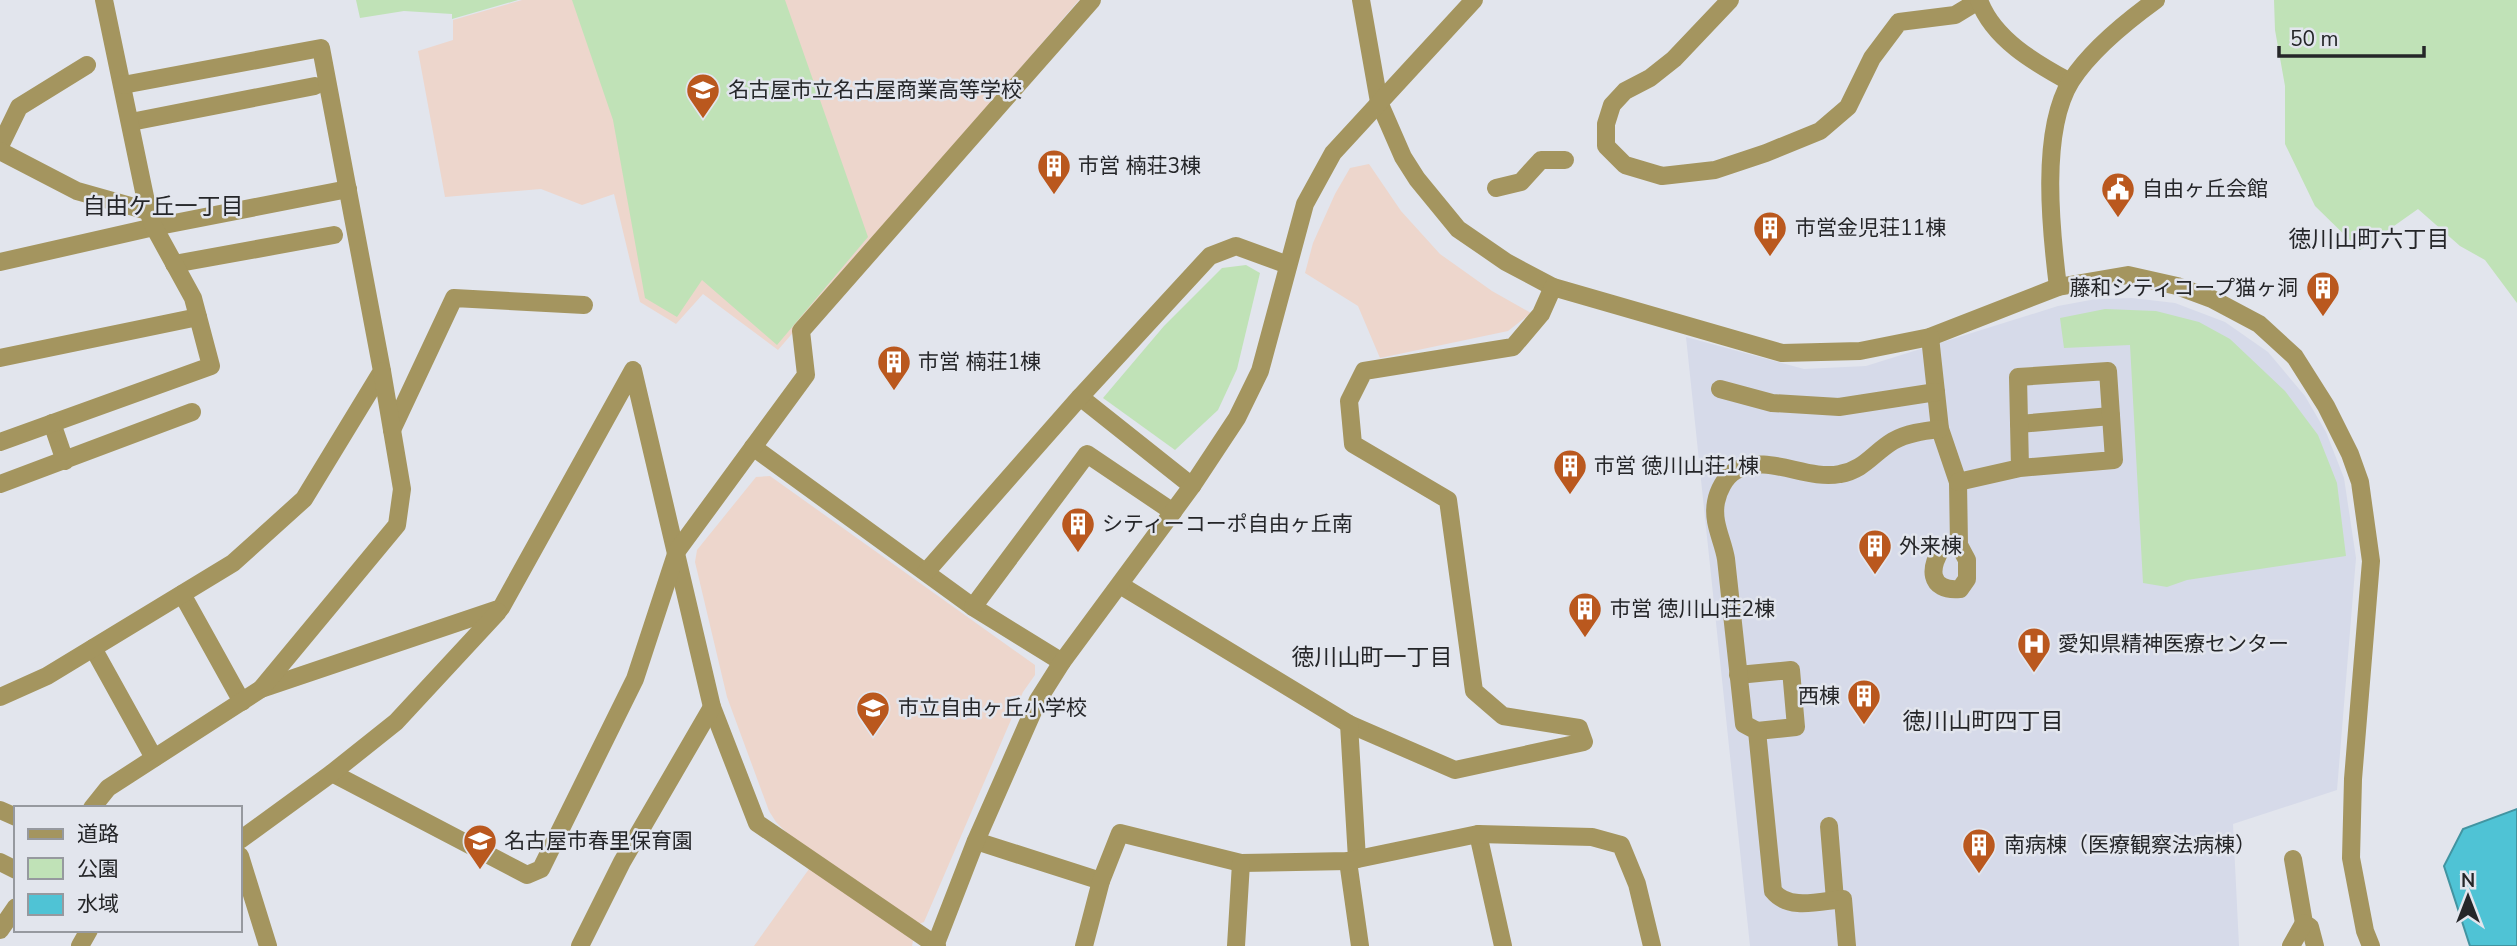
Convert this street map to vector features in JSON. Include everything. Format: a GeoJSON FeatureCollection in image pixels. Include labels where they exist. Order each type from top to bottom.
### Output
{"type":"FeatureCollection","features":[{"type":"Feature","properties":{"kind":"street"},"geometry":{"type":"LineString","coordinates":[[0,442],[211,366],[193,298],[151,219],[104,0]]}},
{"type":"Feature","properties":{"kind":"street"},"geometry":{"type":"LineString","coordinates":[[332,773],[527,876],[541,869],[635,680],[677,551],[806,375],[801,331],[1092,0]]}},
{"type":"Feature","properties":{"kind":"street"},"geometry":{"type":"LineString","coordinates":[[1361,0],[1379,102],[1404,157],[1418,179],[1458,229],[1506,262],[1553,287],[1782,353],[1860,351],[1930,337],[2058,287],[2128,275],[2177,286],[2212,299],[2259,324],[2295,356],[2326,406],[2350,454],[2360,482],[2371,561],[2353,779],[2351,858],[2365,931],[2371,946]]}},
{"type":"Feature","properties":{"kind":"street"},"geometry":{"type":"LineString","coordinates":[[242,839],[396,722],[501,608],[633,370],[712,707],[757,823],[936,946],[976,841],[1038,700],[1062,662],[1192,486],[1237,418],[1260,371],[1305,204],[1333,153],[1474,0]]}},
{"type":"Feature","properties":{"kind":"street"},"geometry":{"type":"LineString","coordinates":[[1730,0],[1674,59],[1650,78],[1625,91],[1612,105],[1606,124],[1606,146],[1625,165],[1661,176],[1715,170],[1820,131],[1848,107],[1872,58],[1899,22],[1955,15],[1979,1],[1995,29],[2043,67],[2070,82]]}},
{"type":"Feature","properties":{"kind":"street"},"geometry":{"type":"LineString","coordinates":[[2058,287],[2051,235],[2051,182],[2054,131],[2070,82],[2126,21],[2156,0]]}},
{"type":"Feature","properties":{"kind":"street"},"geometry":{"type":"LineString","coordinates":[[123,85],[321,48],[402,489],[397,525],[261,690]]}},
{"type":"Feature","properties":{"kind":"street"},"geometry":{"type":"LineString","coordinates":[[0,146],[19,107],[87,65]]}},
{"type":"Feature","properties":{"kind":"street"},"geometry":{"type":"LineString","coordinates":[[131,122],[315,86]]}},
{"type":"Feature","properties":{"kind":"street"},"geometry":{"type":"LineString","coordinates":[[0,151],[77,191],[151,219]]}},
{"type":"Feature","properties":{"kind":"street"},"geometry":{"type":"LineString","coordinates":[[1496,188],[1521,182],[1541,160],[1565,160]]}},
{"type":"Feature","properties":{"kind":"street"},"geometry":{"type":"LineString","coordinates":[[0,262],[151,219],[348,189]]}},
{"type":"Feature","properties":{"kind":"street"},"geometry":{"type":"LineString","coordinates":[[174,264],[334,235]]}},
{"type":"Feature","properties":{"kind":"street"},"geometry":{"type":"LineString","coordinates":[[926,572],[1080,397],[1210,256],[1236,246],[1288,265]]}},
{"type":"Feature","properties":{"kind":"street"},"geometry":{"type":"LineString","coordinates":[[1120,585],[1349,723],[1455,770],[1584,743],[1579,728],[1503,716],[1474,691],[1448,500],[1353,444],[1349,401],[1364,371],[1513,347],[1541,314],[1553,287]]}},
{"type":"Feature","properties":{"kind":"street"},"geometry":{"type":"LineString","coordinates":[[392,430],[454,298],[584,305]]}},
{"type":"Feature","properties":{"kind":"street"},"geometry":{"type":"LineString","coordinates":[[0,358],[198,317]]}},
{"type":"Feature","properties":{"kind":"street"},"geometry":{"type":"LineString","coordinates":[[1930,337],[1940,429],[1958,482],[1959,545]]}},
{"type":"Feature","properties":{"kind":"street"},"geometry":{"type":"LineString","coordinates":[[0,697],[47,676],[233,563],[304,499],[382,371]]}},
{"type":"Feature","properties":{"kind":"street"},"geometry":{"type":"LineString","coordinates":[[1958,482],[2020,468],[2114,460],[2108,371],[2018,377],[2020,468]]}},
{"type":"Feature","properties":{"kind":"street"},"geometry":{"type":"LineString","coordinates":[[1720,389],[1772,403],[1839,407],[1936,392]]}},
{"type":"Feature","properties":{"kind":"street"},"geometry":{"type":"LineString","coordinates":[[1080,397],[1192,486]]}},
{"type":"Feature","properties":{"kind":"street"},"geometry":{"type":"LineString","coordinates":[[0,484],[192,412]]}},
{"type":"Feature","properties":{"kind":"street"},"geometry":{"type":"LineString","coordinates":[[2019,424],[2111,416]]}},
{"type":"Feature","properties":{"kind":"street"},"geometry":{"type":"LineString","coordinates":[[52,423],[65,461]]}},
{"type":"Feature","properties":{"kind":"street"},"geometry":{"type":"LineString","coordinates":[[1738,675],[1791,670],[1796,727],[1757,731],[1744,724],[1738,675],[1725,555],[1715,521],[1716,501],[1722,484],[1734,471],[1752,465],[1774,466],[1823,476],[1842,474],[1865,465],[1894,441],[1916,432],[1940,429]]}},
{"type":"Feature","properties":{"kind":"street"},"geometry":{"type":"LineString","coordinates":[[753,447],[973,607],[1062,662]]}},
{"type":"Feature","properties":{"kind":"street"},"geometry":{"type":"LineString","coordinates":[[973,607],[1087,454],[1173,512]]}},
{"type":"Feature","properties":{"kind":"street"},"geometry":{"type":"LineString","coordinates":[[182,594],[242,702]]}},
{"type":"Feature","properties":{"kind":"street"},"geometry":{"type":"LineString","coordinates":[[94,806],[108,788],[261,690],[501,608]]}},
{"type":"Feature","properties":{"kind":"street"},"geometry":{"type":"LineString","coordinates":[[93,648],[154,758]]}},
{"type":"Feature","properties":{"kind":"street"},"geometry":{"type":"LineString","coordinates":[[580,946],[622,862],[712,707]]}},
{"type":"Feature","properties":{"kind":"street"},"geometry":{"type":"LineString","coordinates":[[1349,723],[1352,860],[1360,946]]}},
{"type":"Feature","properties":{"kind":"street"},"geometry":{"type":"LineString","coordinates":[[1757,731],[1773,891],[1779,899],[1792,904],[1843,899],[1847,946]]}},
{"type":"Feature","properties":{"kind":"street"},"geometry":{"type":"LineString","coordinates":[[1829,826],[1835,900]]}},
{"type":"Feature","properties":{"kind":"street"},"geometry":{"type":"LineString","coordinates":[[1084,946],[1101,881],[1119,833],[1241,863],[1352,860],[1478,834],[1592,837],[1621,845],[1637,884],[1651,946]]}},
{"type":"Feature","properties":{"kind":"street"},"geometry":{"type":"LineString","coordinates":[[1478,834],[1503,946]]}},
{"type":"Feature","properties":{"kind":"street"},"geometry":{"type":"LineString","coordinates":[[976,841],[1101,881]]}},
{"type":"Feature","properties":{"kind":"street"},"geometry":{"type":"LineString","coordinates":[[2291,946],[2304,923],[2293,859]]}},
{"type":"Feature","properties":{"kind":"street"},"geometry":{"type":"LineString","coordinates":[[242,862],[268,946]]}},
{"type":"Feature","properties":{"kind":"street"},"geometry":{"type":"LineString","coordinates":[[1236,946],[1241,863]]}},
{"type":"Feature","properties":{"kind":"street"},"geometry":{"type":"LineString","coordinates":[[0,930],[14,910]]}},
{"type":"Feature","properties":{"kind":"street"},"geometry":{"type":"LineString","coordinates":[[2304,923],[2310,927],[2315,946]]}},
{"type":"Feature","properties":{"kind":"shaded area","name":"名古屋市立名古屋商業高等学校"},"geometry":{"type":"Polygon","coordinates":[[[522,0],[1079,0],[778,350],[703,294],[676,324],[640,302],[614,194],[582,205],[541,189],[445,197],[418,51],[453,40],[453,20],[522,0]]]}},
{"type":"Feature","properties":{"kind":"shaded area"},"geometry":{"type":"Polygon","coordinates":[[[1369,164],[1401,211],[1440,254],[1492,291],[1531,313],[1508,331],[1380,358],[1358,306],[1305,273],[1313,243],[1350,168],[1369,164]]]}},
{"type":"Feature","properties":{"kind":"shaded area","name":"愛知県精神医療センター"},"geometry":{"type":"Polygon","coordinates":[[[2132,298],[2175,303],[2225,322],[2268,352],[2305,396],[2326,432],[2344,478],[2356,558],[2337,790],[2233,824],[2239,946],[1750,946],[1686,337],[1804,369],[1866,366],[2058,306],[2096,299],[2132,298]]]}},
{"type":"Feature","properties":{"kind":"shaded area","name":"市立自由ヶ丘小学校"},"geometry":{"type":"Polygon","coordinates":[[[770,476],[1035,665],[1035,675],[1023,692],[924,922],[916,925],[912,946],[754,946],[819,855],[789,835],[769,811],[727,697],[695,562],[697,550],[756,477],[770,476]]]}},
{"type":"Feature","properties":{"kind":"green space"},"geometry":{"type":"Polygon","coordinates":[[[356,0],[518,0],[452,19],[452,14],[404,11],[360,18],[356,0]]]}},
{"type":"Feature","properties":{"kind":"green space"},"geometry":{"type":"Polygon","coordinates":[[[572,0],[785,0],[868,237],[777,345],[702,280],[677,317],[645,298],[613,120],[572,0]]]}},
{"type":"Feature","properties":{"kind":"green space"},"geometry":{"type":"Polygon","coordinates":[[[2274,0],[2517,0],[2517,303],[2485,260],[2460,246],[2418,209],[2360,250],[2315,206],[2285,144],[2285,86],[2275,30],[2274,0]]]}},
{"type":"Feature","properties":{"kind":"green space"},"geometry":{"type":"Polygon","coordinates":[[[1246,265],[1260,273],[1237,369],[1218,410],[1175,450],[1103,398],[1164,326],[1222,268],[1246,265]]]}},
{"type":"Feature","properties":{"kind":"green space"},"geometry":{"type":"Polygon","coordinates":[[[2105,309],[2156,311],[2199,322],[2230,339],[2285,391],[2318,435],[2337,483],[2346,556],[2187,580],[2167,587],[2143,583],[2130,345],[2064,348],[2060,318],[2105,309]]]}},
{"type":"Feature","properties":{"kind":"water"},"geometry":{"type":"Polygon","coordinates":[[[2517,809],[2517,946],[2470,946],[2444,866],[2463,829],[2517,809]]]}},
{"type":"Feature","properties":{"kind":"place","name":"名古屋市立名古屋商業高等学校"},"geometry":{"type":"Point","coordinates":[703,120]}},
{"type":"Feature","properties":{"kind":"place","name":"市営 楠荘3棟"},"geometry":{"type":"Point","coordinates":[1054,196]}},
{"type":"Feature","properties":{"kind":"place","name":"自由ヶ丘会館"},"geometry":{"type":"Point","coordinates":[2118,219]}},
{"type":"Feature","properties":{"kind":"place","name":"市営金児荘11棟"},"geometry":{"type":"Point","coordinates":[1770,258]}},
{"type":"Feature","properties":{"kind":"place","name":"藤和シティコープ猫ヶ洞"},"geometry":{"type":"Point","coordinates":[2323,318]}},
{"type":"Feature","properties":{"kind":"place","name":"市営 楠荘1棟"},"geometry":{"type":"Point","coordinates":[894,392]}},
{"type":"Feature","properties":{"kind":"place","name":"市営 徳川山荘1棟"},"geometry":{"type":"Point","coordinates":[1570,496]}},
{"type":"Feature","properties":{"kind":"place","name":"シティーコーポ自由ヶ丘南"},"geometry":{"type":"Point","coordinates":[1078,554]}},
{"type":"Feature","properties":{"kind":"place","name":"外来棟"},"geometry":{"type":"Point","coordinates":[1875,576]}},
{"type":"Feature","properties":{"kind":"place","name":"市営 徳川山荘2棟"},"geometry":{"type":"Point","coordinates":[1585,639]}},
{"type":"Feature","properties":{"kind":"place","name":"愛知県精神医療センター"},"geometry":{"type":"Point","coordinates":[2034,674]}},
{"type":"Feature","properties":{"kind":"place","name":"西棟"},"geometry":{"type":"Point","coordinates":[1864,726]}},
{"type":"Feature","properties":{"kind":"place","name":"市立自由ヶ丘小学校"},"geometry":{"type":"Point","coordinates":[873,738]}},
{"type":"Feature","properties":{"kind":"place","name":"名古屋市春里保育園"},"geometry":{"type":"Point","coordinates":[480,871]}},
{"type":"Feature","properties":{"kind":"place","name":"南病棟（医療観察法病棟）"},"geometry":{"type":"Point","coordinates":[1979,875]}},
{"type":"Feature","properties":{"kind":"district","name":"自由ケ丘一丁目"},"geometry":{"type":"Point","coordinates":[163,206]}},
{"type":"Feature","properties":{"kind":"district","name":"徳川山町六丁目"},"geometry":{"type":"Point","coordinates":[2369,239]}},
{"type":"Feature","properties":{"kind":"district","name":"徳川山町一丁目"},"geometry":{"type":"Point","coordinates":[1372,657]}},
{"type":"Feature","properties":{"kind":"district","name":"徳川山町四丁目"},"geometry":{"type":"Point","coordinates":[1983,721]}}]}
